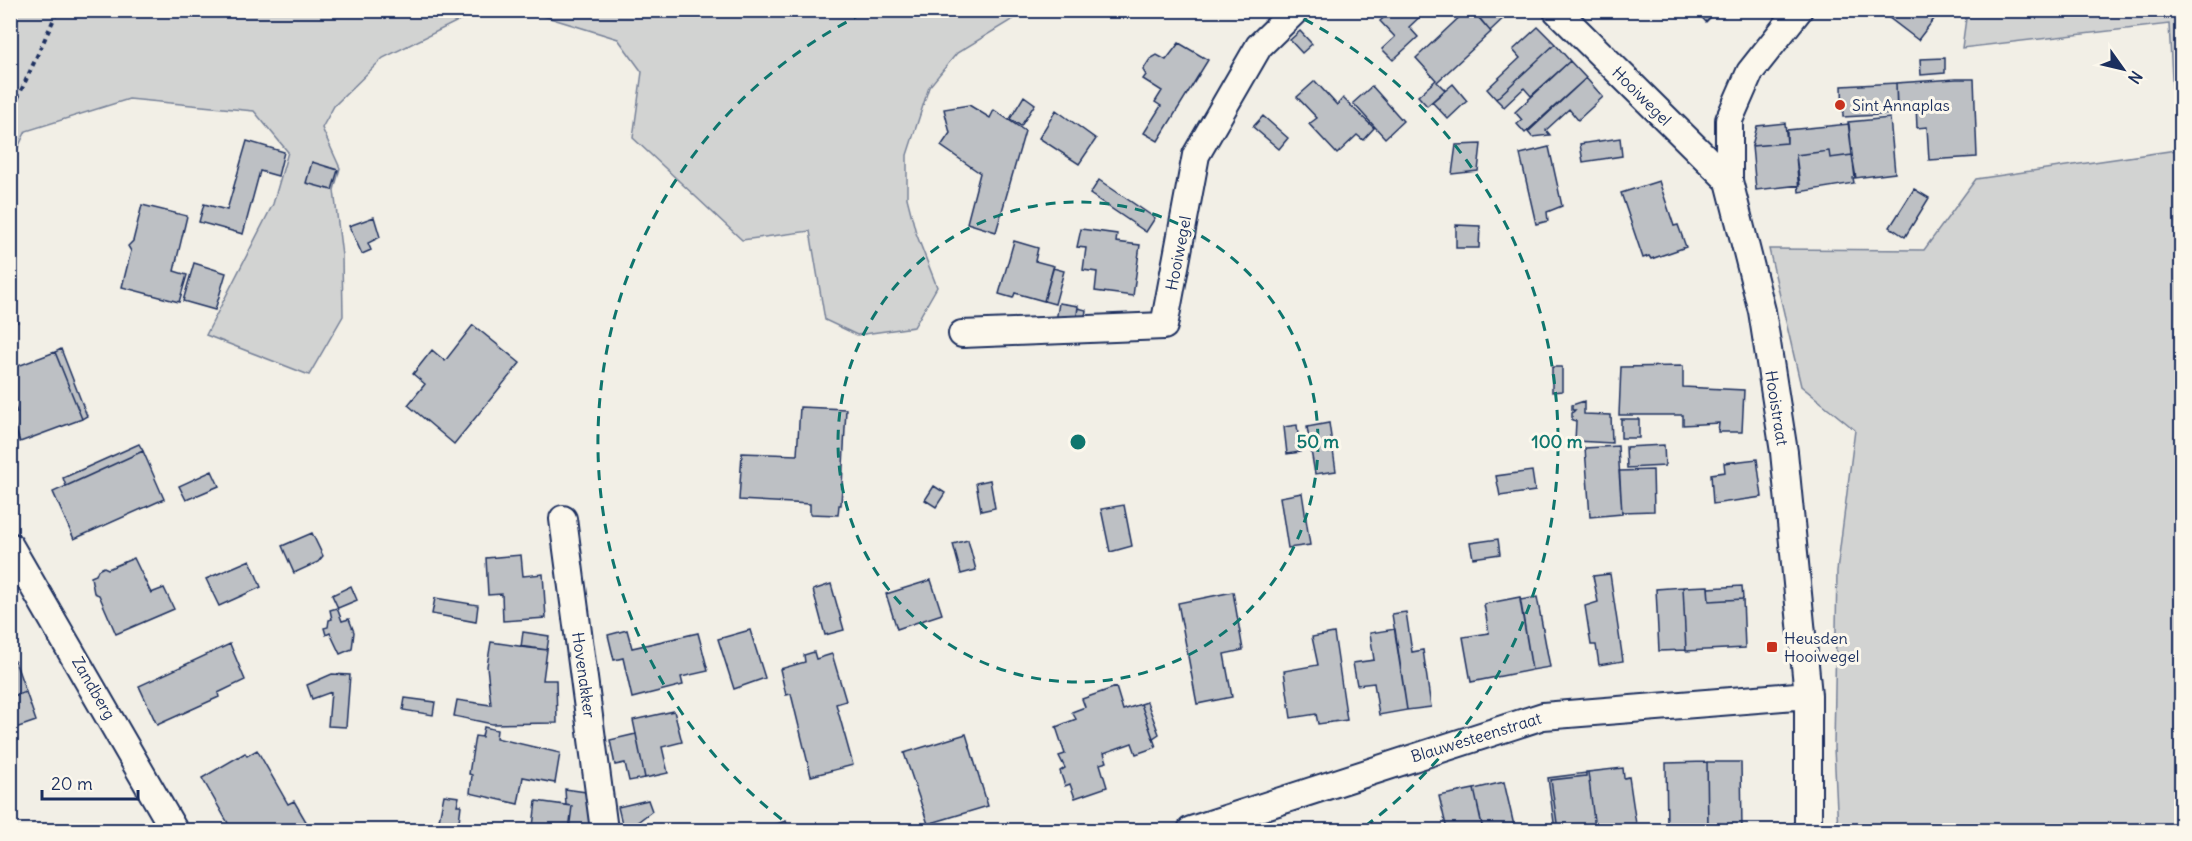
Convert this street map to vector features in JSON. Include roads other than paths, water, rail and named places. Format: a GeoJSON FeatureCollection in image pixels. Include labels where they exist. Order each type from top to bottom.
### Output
{"type":"FeatureCollection","features":[{"type":"Feature","properties":{"kind":"street","name":"Hooiwegel"},"geometry":{"type":"LineString","coordinates":[[962,334],[1164,326],[1196,155],[1259,46],[1296,10]]}},
{"type":"Feature","properties":{"kind":"street","name":"Hooiwegel"},"geometry":{"type":"LineString","coordinates":[[1556,10],[1729,181]]}},
{"type":"Feature","properties":{"kind":"street","name":"Hooistraat"},"geometry":{"type":"LineString","coordinates":[[1799,10],[1750,72],[1729,120],[1729,181],[1762,311],[1784,452],[1808,694],[1808,831]]}},
{"type":"Feature","properties":{"kind":"street","name":"Hovenakker"},"geometry":{"type":"LineString","coordinates":[[563,519],[604,831]]}},
{"type":"Feature","properties":{"kind":"street","name":"Zandberg"},"geometry":{"type":"LineString","coordinates":[[10,546],[174,831]]}},
{"type":"Feature","properties":{"kind":"street","name":"Blauwesteenstraat"},"geometry":{"type":"LineString","coordinates":[[1191,831],[1543,716],[1808,694]]}},
{"type":"Feature","properties":{"kind":"place","name":"Sint Annaplas"},"geometry":{"type":"Point","coordinates":[1840,105]}},
{"type":"Feature","properties":{"kind":"place","name":"Heusden Hooiwegel"},"geometry":{"type":"Point","coordinates":[1772,647]}}]}
